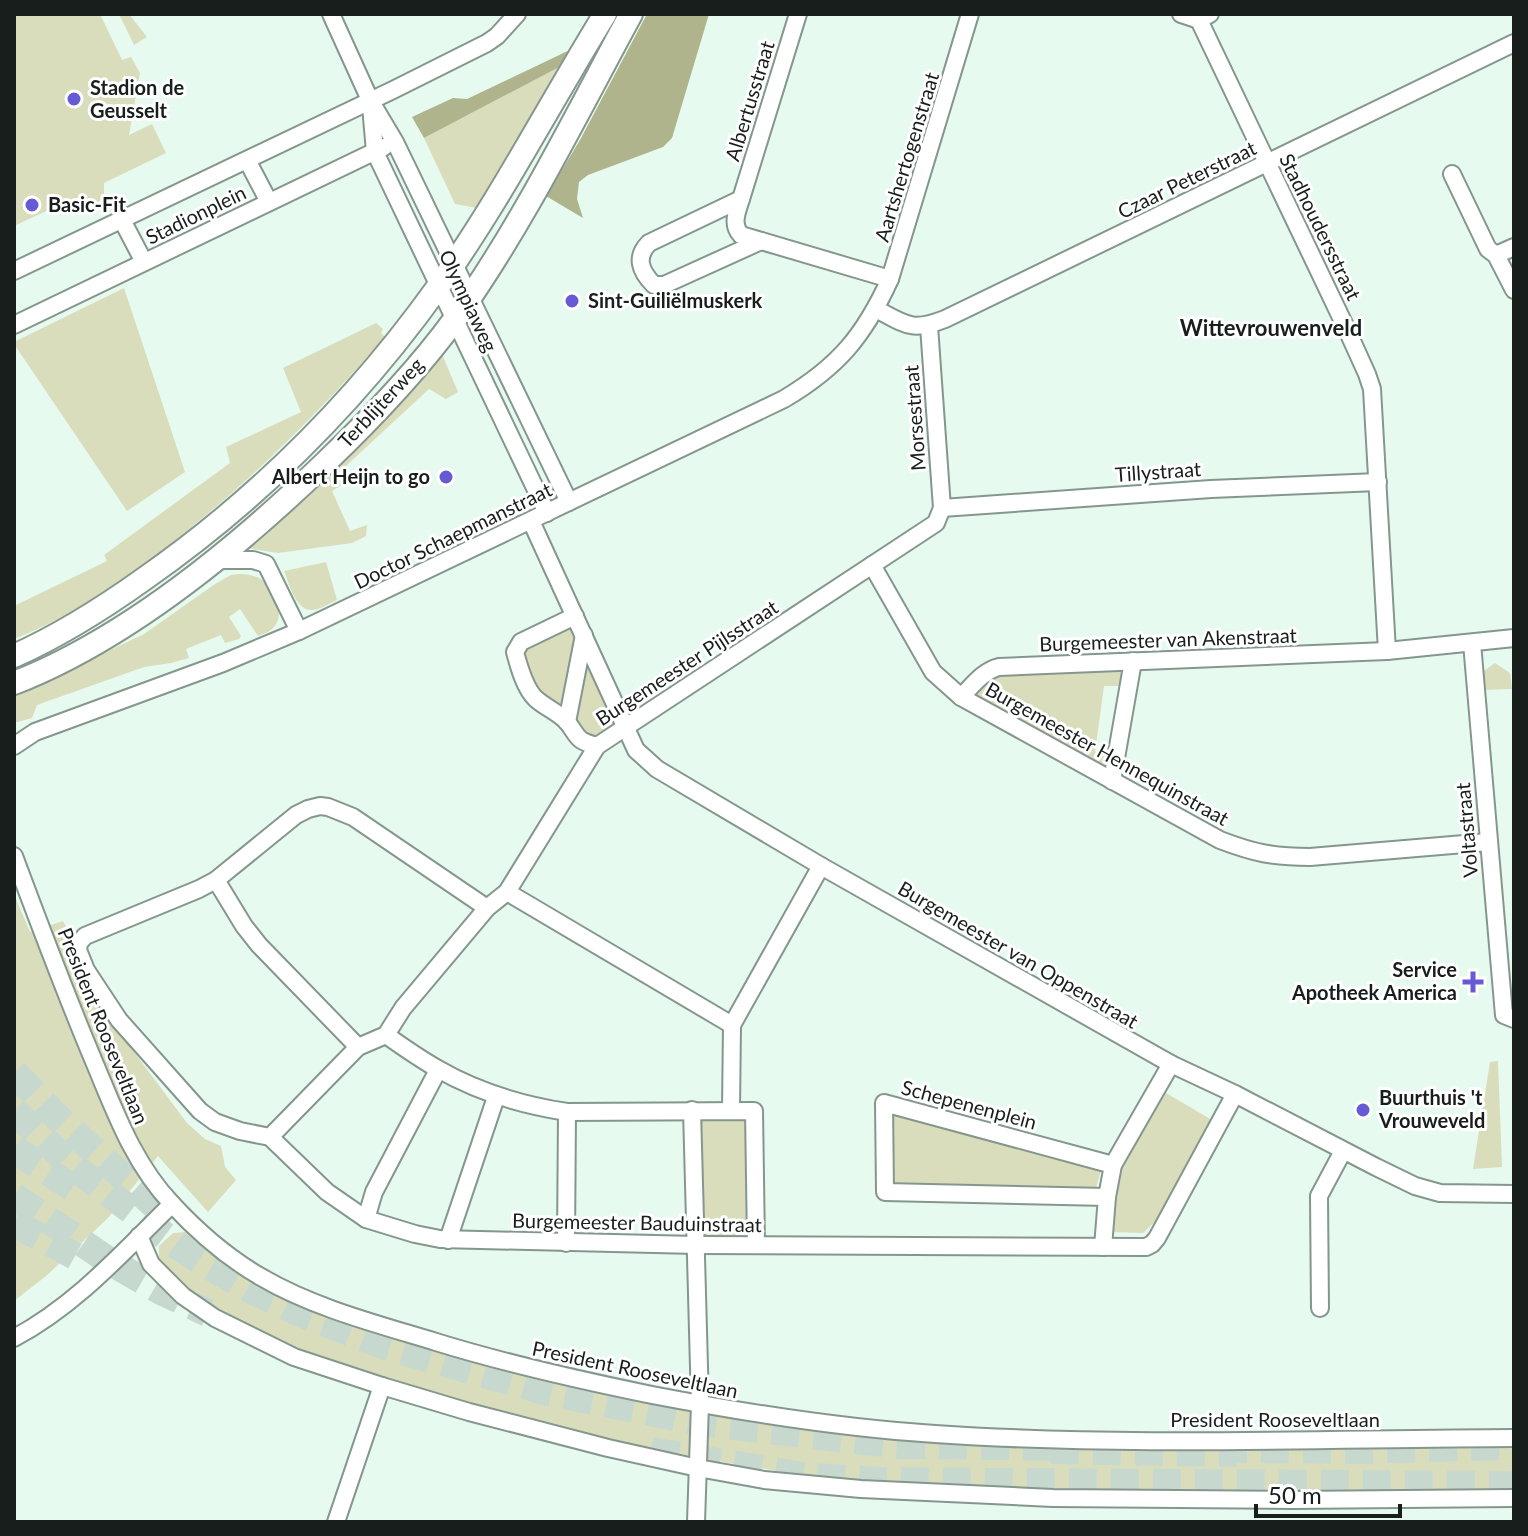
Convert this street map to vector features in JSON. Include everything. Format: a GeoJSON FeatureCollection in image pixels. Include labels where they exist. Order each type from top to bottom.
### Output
{"type":"FeatureCollection","features":[{"type":"Feature","properties":{"kind":"main road","name":"Terblijterweg"},"geometry":{"type":"LineString","coordinates":[[14,656],[90,617],[170,561],[234,509],[341,407],[390,349],[455,262],[605,14]]}},
{"type":"Feature","properties":{"kind":"main road","name":"Terblijterweg"},"geometry":{"type":"LineString","coordinates":[[14,683],[97,641],[215,560],[263,521],[357,433],[454,320],[500,251],[631,14]]}},
{"type":"Feature","properties":{"kind":"street","name":"Olympiaweg"},"geometry":{"type":"LineString","coordinates":[[331,14],[370,100],[395,142],[455,262],[569,502]]}},
{"type":"Feature","properties":{"kind":"street","name":"Stadionplein"},"geometry":{"type":"LineString","coordinates":[[14,271],[487,43],[517,14]]}},
{"type":"Feature","properties":{"kind":"street","name":"Albertusstraat"},"geometry":{"type":"LineString","coordinates":[[761,241],[741,235],[735,229],[735,221],[798,14]]}},
{"type":"Feature","properties":{"kind":"street","name":"Aartshertogenstraat"},"geometry":{"type":"LineString","coordinates":[[876,309],[890,279],[970,14]]}},
{"type":"Feature","properties":{"kind":"street"},"geometry":{"type":"LineString","coordinates":[[1181,14],[1204,17]]}},
{"type":"Feature","properties":{"kind":"street","name":"Stadhoudersstraat"},"geometry":{"type":"LineString","coordinates":[[1204,17],[1266,163],[1372,389],[1387,651]]}},
{"type":"Feature","properties":{"kind":"street","name":"Czaar Peterstraat"},"geometry":{"type":"LineString","coordinates":[[929,326],[1514,43]]}},
{"type":"Feature","properties":{"kind":"street","name":"Olympiaweg"},"geometry":{"type":"LineString","coordinates":[[370,100],[375,152],[547,513]]}},
{"type":"Feature","properties":{"kind":"street","name":"Stadionplein"},"geometry":{"type":"LineString","coordinates":[[14,325],[395,142]]}},
{"type":"Feature","properties":{"kind":"street"},"geometry":{"type":"LineString","coordinates":[[247,160],[269,202]]}},
{"type":"Feature","properties":{"kind":"street"},"geometry":{"type":"LineString","coordinates":[[1452,174],[1488,249],[1496,255],[1514,290]]}},
{"type":"Feature","properties":{"kind":"street"},"geometry":{"type":"LineString","coordinates":[[741,199],[649,243],[639,259],[654,285],[664,285],[761,241],[890,279]]}},
{"type":"Feature","properties":{"kind":"street"},"geometry":{"type":"LineString","coordinates":[[122,220],[144,262]]}},
{"type":"Feature","properties":{"kind":"street"},"geometry":{"type":"LineString","coordinates":[[1496,255],[1514,247]]}},
{"type":"Feature","properties":{"kind":"street"},"geometry":{"type":"LineString","coordinates":[[876,309],[913,327],[929,326]]}},
{"type":"Feature","properties":{"kind":"street","name":"Doctor Schaepmanstraat"},"geometry":{"type":"LineString","coordinates":[[14,746],[35,732],[62,721],[223,663],[299,631],[770,405],[809,384],[833,365],[854,342],[876,309]]}},
{"type":"Feature","properties":{"kind":"street","name":"Morsestraat"},"geometry":{"type":"LineString","coordinates":[[929,326],[942,508]]}},
{"type":"Feature","properties":{"kind":"street","name":"Tillystraat"},"geometry":{"type":"LineString","coordinates":[[942,508],[1211,489],[1378,482]]}},
{"type":"Feature","properties":{"kind":"street","name":"Burgemeester Pijlsstraat"},"geometry":{"type":"LineString","coordinates":[[386,1035],[403,1008],[487,908],[507,892],[597,746],[931,527],[942,508]]}},
{"type":"Feature","properties":{"kind":"street","name":"Burgemeester van Oppenstraat"},"geometry":{"type":"LineString","coordinates":[[531,521],[636,750],[657,769],[821,866],[1171,1064],[1343,1151],[1428,1190],[1454,1194],[1514,1194]]}},
{"type":"Feature","properties":{"kind":"street"},"geometry":{"type":"LineString","coordinates":[[215,560],[253,560],[266,564],[299,631]]}},
{"type":"Feature","properties":{"kind":"street","name":"Burgemeester Hennequinstraat"},"geometry":{"type":"LineString","coordinates":[[872,565],[933,672],[961,697],[1220,840],[1264,855],[1310,857],[1488,842]]}},
{"type":"Feature","properties":{"kind":"street"},"geometry":{"type":"LineString","coordinates":[[575,616],[521,642],[515,652],[533,697],[567,722],[574,734],[584,742],[597,746]]}},
{"type":"Feature","properties":{"kind":"street"},"geometry":{"type":"LineString","coordinates":[[567,722],[584,635]]}},
{"type":"Feature","properties":{"kind":"street"},"geometry":{"type":"LineString","coordinates":[[1514,638],[1514,646]]}},
{"type":"Feature","properties":{"kind":"street","name":"Burgemeester van Akenstraat"},"geometry":{"type":"LineString","coordinates":[[961,697],[990,669],[999,667],[1387,651],[1514,638]]}},
{"type":"Feature","properties":{"kind":"street","name":"Voltastraat"},"geometry":{"type":"LineString","coordinates":[[1472,643],[1488,842],[1509,1017]]}},
{"type":"Feature","properties":{"kind":"street"},"geometry":{"type":"LineString","coordinates":[[1112,781],[1133,661]]}},
{"type":"Feature","properties":{"kind":"street"},"geometry":{"type":"LineString","coordinates":[[487,908],[353,817],[320,806],[296,815],[216,880],[85,936],[79,943],[78,954],[119,1020],[197,1108],[215,1122],[240,1131],[270,1137],[358,1047],[386,1035],[438,1070],[496,1097],[537,1108],[567,1112],[754,1111],[756,1245]]}},
{"type":"Feature","properties":{"kind":"street","name":"President Rooseveltlaan"},"geometry":{"type":"LineString","coordinates":[[14,856],[77,1019],[129,1143],[142,1166],[172,1204],[221,1250],[277,1286],[318,1303],[470,1353],[536,1371],[812,1423],[1033,1439],[1514,1438]]}},
{"type":"Feature","properties":{"kind":"street"},"geometry":{"type":"LineString","coordinates":[[731,1110],[732,1025],[821,866]]}},
{"type":"Feature","properties":{"kind":"street"},"geometry":{"type":"LineString","coordinates":[[216,880],[259,945],[358,1047]]}},
{"type":"Feature","properties":{"kind":"street"},"geometry":{"type":"LineString","coordinates":[[507,892],[732,1025]]}},
{"type":"Feature","properties":{"kind":"street"},"geometry":{"type":"LineString","coordinates":[[1103,1247],[1113,1165],[1171,1064]]}},
{"type":"Feature","properties":{"kind":"street"},"geometry":{"type":"LineString","coordinates":[[366,1219],[374,1192],[438,1070]]}},
{"type":"Feature","properties":{"kind":"street","name":"Burgemeester Bauduinstraat"},"geometry":{"type":"LineString","coordinates":[[270,1137],[327,1192],[366,1219],[448,1240],[696,1245],[1146,1247],[1157,1238],[1235,1094]]}},
{"type":"Feature","properties":{"kind":"street"},"geometry":{"type":"LineString","coordinates":[[448,1240],[496,1097]]}},
{"type":"Feature","properties":{"kind":"street","name":"Schepenenplein"},"geometry":{"type":"LineString","coordinates":[[1107,1197],[885,1192],[884,1103],[1113,1165]]}},
{"type":"Feature","properties":{"kind":"street"},"geometry":{"type":"LineString","coordinates":[[692,1110],[700,1404],[696,1522]]}},
{"type":"Feature","properties":{"kind":"street"},"geometry":{"type":"LineString","coordinates":[[566,1243],[567,1112]]}},
{"type":"Feature","properties":{"kind":"street"},"geometry":{"type":"LineString","coordinates":[[1320,1308],[1319,1196],[1343,1151]]}},
{"type":"Feature","properties":{"kind":"street"},"geometry":{"type":"LineString","coordinates":[[14,1338],[77,1296],[172,1204]]}},
{"type":"Feature","properties":{"kind":"street"},"geometry":{"type":"LineString","coordinates":[[139,1236],[155,1269],[197,1307],[294,1357],[446,1406],[698,1468],[764,1480],[861,1489],[1053,1498],[1514,1498]]}},
{"type":"Feature","properties":{"kind":"street"},"geometry":{"type":"LineString","coordinates":[[336,1522],[382,1386]]}},
{"type":"Feature","properties":{"kind":"green space","name":"Stadion de Geusselt"},"geometry":{"type":"Polygon","coordinates":[[[14,14],[100,14],[122,60],[131,57],[140,73],[129,135],[152,124],[166,153],[104,183],[104,197],[95,206],[82,207],[72,199],[14,226],[14,14]]]}},
{"type":"Feature","properties":{"kind":"green space"},"geometry":{"type":"Polygon","coordinates":[[[119,14],[129,14],[147,37],[134,45],[119,14]]]}},
{"type":"Feature","properties":{"kind":"green space"},"geometry":{"type":"Polygon","coordinates":[[[647,14],[709,14],[672,138],[663,147],[588,175],[579,182],[577,199],[583,218],[546,196],[580,140],[647,14]]]}},
{"type":"Feature","properties":{"kind":"green space"},"geometry":{"type":"Polygon","coordinates":[[[574,48],[565,64],[424,138],[412,117],[453,98],[467,99],[574,48]]]}},
{"type":"Feature","properties":{"kind":"green space"},"geometry":{"type":"Polygon","coordinates":[[[565,64],[477,208],[455,204],[424,138],[565,64]]]}},
{"type":"Feature","properties":{"kind":"green space"},"geometry":{"type":"Polygon","coordinates":[[[124,288],[185,472],[127,511],[14,344],[124,288]]]}},
{"type":"Feature","properties":{"kind":"green space"},"geometry":{"type":"Polygon","coordinates":[[[376,323],[383,329],[381,333],[385,337],[291,438],[216,507],[106,591],[62,617],[14,639],[14,606],[107,561],[104,555],[230,463],[226,447],[301,412],[283,368],[376,323]]]}},
{"type":"Feature","properties":{"kind":"green space"},"geometry":{"type":"Polygon","coordinates":[[[441,352],[458,392],[446,399],[429,389],[347,465],[347,482],[332,491],[350,531],[367,525],[366,536],[352,543],[278,553],[246,548],[441,352]]]}},
{"type":"Feature","properties":{"kind":"green space"},"geometry":{"type":"Polygon","coordinates":[[[326,562],[337,600],[313,610],[307,609],[294,596],[284,571],[326,562]]]}},
{"type":"Feature","properties":{"kind":"green space"},"geometry":{"type":"Polygon","coordinates":[[[239,574],[259,578],[274,595],[279,617],[269,631],[258,636],[240,609],[229,617],[241,636],[239,639],[225,643],[221,635],[186,649],[189,658],[144,667],[37,705],[32,718],[14,723],[14,694],[144,634],[215,584],[239,574]]]}},
{"type":"Feature","properties":{"kind":"green space"},"geometry":{"type":"Polygon","coordinates":[[[573,622],[622,725],[597,740],[583,737],[537,693],[520,653],[527,643],[573,622]]]}},
{"type":"Feature","properties":{"kind":"green space"},"geometry":{"type":"Polygon","coordinates":[[[1495,663],[1510,673],[1512,689],[1481,690],[1480,674],[1495,663]]]}},
{"type":"Feature","properties":{"kind":"green space"},"geometry":{"type":"Polygon","coordinates":[[[1123,669],[1120,686],[1104,686],[1095,752],[1108,755],[1105,768],[973,695],[1000,674],[1123,669]]]}},
{"type":"Feature","properties":{"kind":"green space"},"geometry":{"type":"Polygon","coordinates":[[[14,894],[30,932],[63,921],[73,940],[74,955],[96,1001],[187,1123],[205,1139],[221,1146],[225,1167],[236,1180],[208,1212],[158,1156],[108,1218],[46,1276],[14,1301],[14,894]]]}},
{"type":"Feature","properties":{"kind":"green space"},"geometry":{"type":"Polygon","coordinates":[[[1498,1061],[1502,1167],[1473,1169],[1490,1062],[1498,1061]]]}},
{"type":"Feature","properties":{"kind":"green space"},"geometry":{"type":"Polygon","coordinates":[[[1166,1093],[1212,1120],[1163,1214],[1143,1233],[1110,1232],[1114,1190],[1121,1164],[1166,1093]]]}},
{"type":"Feature","properties":{"kind":"green space"},"geometry":{"type":"Polygon","coordinates":[[[889,1111],[1102,1167],[1096,1188],[888,1184],[889,1111]]]}},
{"type":"Feature","properties":{"kind":"green space"},"geometry":{"type":"Polygon","coordinates":[[[696,1112],[751,1114],[753,1242],[700,1242],[696,1112]]]}},
{"type":"Feature","properties":{"kind":"green space"},"geometry":{"type":"Polygon","coordinates":[[[187,1232],[262,1283],[572,1385],[924,1440],[1514,1443],[1514,1492],[1164,1494],[924,1487],[803,1475],[591,1437],[471,1407],[289,1349],[229,1321],[186,1292],[159,1261],[159,1246],[173,1233],[187,1232]]]}},
{"type":"Feature","properties":{"kind":"tunnel"},"geometry":{"type":"LineString","coordinates":[[14,1073],[60,1120],[169,1218]]}},
{"type":"Feature","properties":{"kind":"tunnel"},"geometry":{"type":"LineString","coordinates":[[14,1111],[70,1164],[206,1264],[251,1290],[305,1315],[388,1347],[548,1392],[706,1423],[899,1445],[1069,1447]]}},
{"type":"Feature","properties":{"kind":"tunnel"},"geometry":{"type":"LineString","coordinates":[[14,1149],[82,1194]]}},
{"type":"Feature","properties":{"kind":"tunnel"},"geometry":{"type":"LineString","coordinates":[[14,1196],[109,1261],[159,1290],[208,1313]]}},
{"type":"Feature","properties":{"kind":"tunnel"},"geometry":{"type":"LineString","coordinates":[[14,1223],[75,1256]]}},
{"type":"Feature","properties":{"kind":"tunnel"},"geometry":{"type":"LineString","coordinates":[[1219,1449],[1359,1450],[1514,1446]]}},
{"type":"Feature","properties":{"kind":"tunnel"},"geometry":{"type":"LineString","coordinates":[[1051,1450],[1237,1453]]}},
{"type":"Feature","properties":{"kind":"tunnel"},"geometry":{"type":"LineString","coordinates":[[651,1451],[803,1476],[876,1481],[1514,1485]]}},
{"type":"Feature","properties":{"kind":"place","name":"Stadion de Geusselt"},"geometry":{"type":"Point","coordinates":[74,99]}},
{"type":"Feature","properties":{"kind":"place","name":"Basic-Fit"},"geometry":{"type":"Point","coordinates":[32,205]}},
{"type":"Feature","properties":{"kind":"place","name":"Sint-Guiliëlmuskerk"},"geometry":{"type":"Point","coordinates":[572,301]}},
{"type":"Feature","properties":{"kind":"place","name":"Albert Heijn to go"},"geometry":{"type":"Point","coordinates":[446,477]}},
{"type":"Feature","properties":{"kind":"place","name":"Service Apotheek America"},"geometry":{"type":"Point","coordinates":[1473,982]}},
{"type":"Feature","properties":{"kind":"place","name":"Buurthuis 't Vrouweveld"},"geometry":{"type":"Point","coordinates":[1363,1110]}},
{"type":"Feature","properties":{"kind":"district","name":"Wittevrouwenveld"},"geometry":{"type":"Point","coordinates":[1271,328]}}]}
